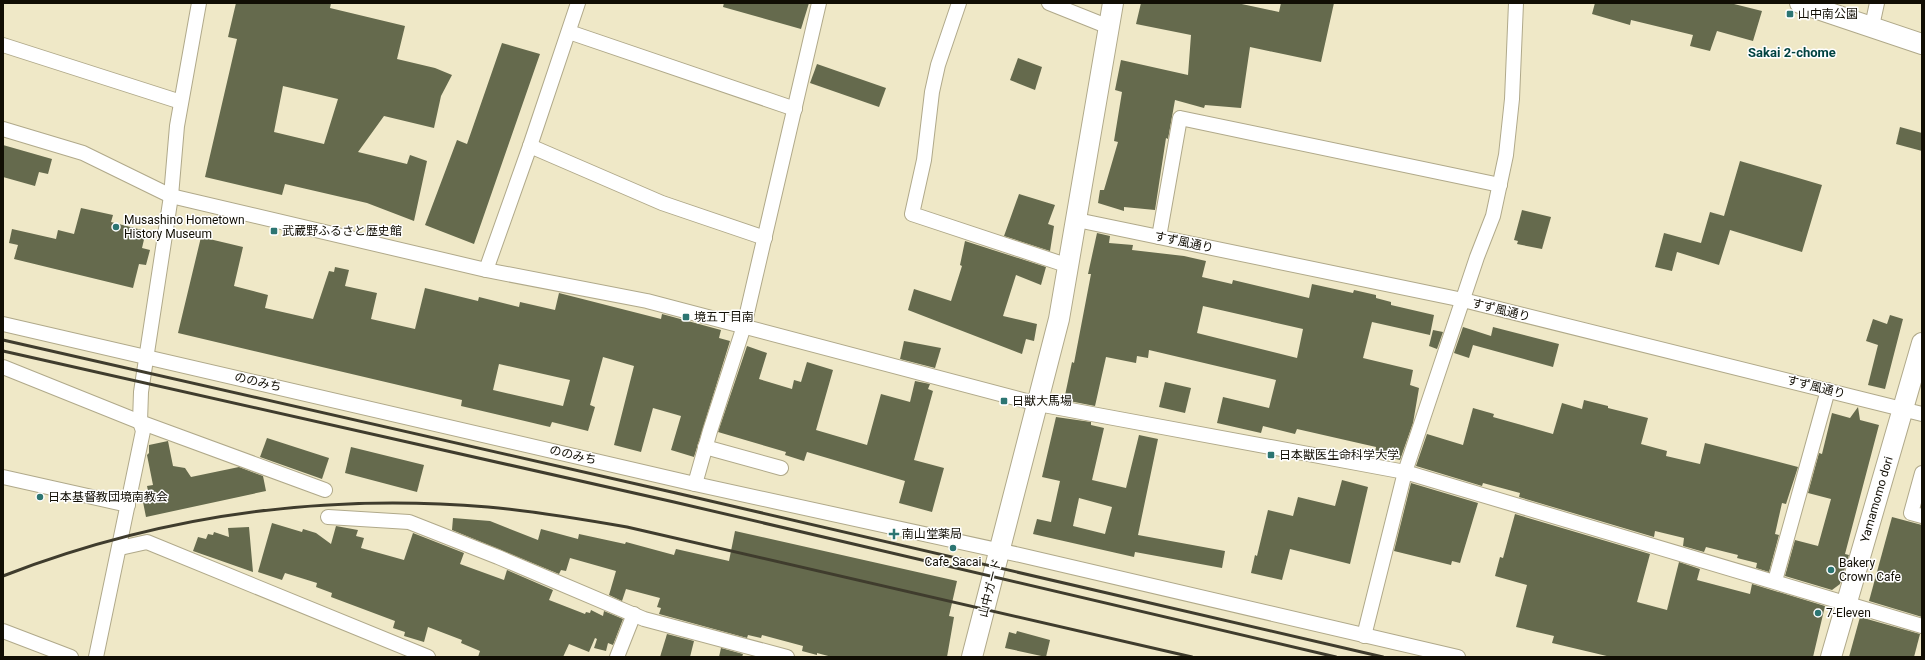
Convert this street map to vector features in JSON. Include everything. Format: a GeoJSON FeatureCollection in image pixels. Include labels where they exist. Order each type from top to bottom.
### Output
{"type":"FeatureCollection","features":[{"type":"Feature","properties":{"kind":"main road","name":"山中ガード"},"geometry":{"type":"LineString","coordinates":[[972,657],[1059,319],[1113,3]]}},
{"type":"Feature","properties":{"kind":"main road"},"geometry":{"type":"LineString","coordinates":[[1800,3],[1922,44]]}},
{"type":"Feature","properties":{"kind":"main road","name":"Yamamomo dori"},"geometry":{"type":"LineString","coordinates":[[1831,657],[1922,342]]}},
{"type":"Feature","properties":{"kind":"street"},"geometry":{"type":"LineString","coordinates":[[96,657],[120,548],[143,431],[140,422],[141,392],[171,196],[181,102],[199,3]]}},
{"type":"Feature","properties":{"kind":"street"},"geometry":{"type":"LineString","coordinates":[[486,270],[530,146],[578,3]]}},
{"type":"Feature","properties":{"kind":"street"},"geometry":{"type":"LineString","coordinates":[[695,484],[705,447],[744,326],[819,3]]}},
{"type":"Feature","properties":{"kind":"street"},"geometry":{"type":"LineString","coordinates":[[959,3],[938,65],[924,160],[912,214],[1069,266]]}},
{"type":"Feature","properties":{"kind":"street"},"geometry":{"type":"LineString","coordinates":[[1049,3],[1109,27]]}},
{"type":"Feature","properties":{"kind":"street"},"geometry":{"type":"LineString","coordinates":[[1364,636],[1405,472],[1493,216],[1506,155],[1512,99],[1516,3]]}},
{"type":"Feature","properties":{"kind":"street"},"geometry":{"type":"LineString","coordinates":[[1872,26],[1877,3]]}},
{"type":"Feature","properties":{"kind":"street"},"geometry":{"type":"LineString","coordinates":[[569,32],[795,109]]}},
{"type":"Feature","properties":{"kind":"street"},"geometry":{"type":"LineString","coordinates":[[3,45],[181,102]]}},
{"type":"Feature","properties":{"kind":"street"},"geometry":{"type":"LineString","coordinates":[[1159,237],[1180,118],[1500,185]]}},
{"type":"Feature","properties":{"kind":"street"},"geometry":{"type":"LineString","coordinates":[[3,129],[83,154],[171,196],[486,270],[647,301],[1038,404],[1405,472],[1775,581],[1847,605],[1922,626]]}},
{"type":"Feature","properties":{"kind":"street"},"geometry":{"type":"LineString","coordinates":[[530,146],[662,203],[765,238]]}},
{"type":"Feature","properties":{"kind":"street","name":"すず風通り"},"geometry":{"type":"LineString","coordinates":[[1077,220],[1463,300],[1922,414]]}},
{"type":"Feature","properties":{"kind":"street","name":"ののみち"},"geometry":{"type":"LineString","coordinates":[[3,324],[695,484],[1000,551],[1458,657]]}},
{"type":"Feature","properties":{"kind":"street"},"geometry":{"type":"LineString","coordinates":[[3,367],[140,422],[325,490]]}},
{"type":"Feature","properties":{"kind":"street"},"geometry":{"type":"LineString","coordinates":[[1775,581],[1828,390]]}},
{"type":"Feature","properties":{"kind":"street"},"geometry":{"type":"LineString","coordinates":[[705,447],[781,468]]}},
{"type":"Feature","properties":{"kind":"street"},"geometry":{"type":"LineString","coordinates":[[1922,473],[1911,513],[1922,516]]}},
{"type":"Feature","properties":{"kind":"street"},"geometry":{"type":"LineString","coordinates":[[3,477],[128,505]]}},
{"type":"Feature","properties":{"kind":"street"},"geometry":{"type":"LineString","coordinates":[[328,517],[409,522],[498,557],[644,619],[787,657]]}},
{"type":"Feature","properties":{"kind":"street"},"geometry":{"type":"LineString","coordinates":[[120,548],[147,542],[428,657]]}},
{"type":"Feature","properties":{"kind":"street"},"geometry":{"type":"LineString","coordinates":[[616,657],[634,614]]}},
{"type":"Feature","properties":{"kind":"street"},"geometry":{"type":"LineString","coordinates":[[3,631],[71,657]]}},
{"type":"Feature","properties":{"kind":"building"},"geometry":{"type":"Polygon","coordinates":[[[236,3],[331,3],[330,8],[405,26],[397,59],[435,68],[452,75],[441,96],[434,128],[384,116],[358,152],[407,164],[410,155],[427,161],[414,221],[367,203],[285,184],[282,195],[205,177],[237,39],[228,37],[236,3]],[[283,86],[274,132],[324,144],[338,99],[283,86]]]}},
{"type":"Feature","properties":{"kind":"building"},"geometry":{"type":"Polygon","coordinates":[[[724,3],[809,3],[801,29],[723,7],[724,3]]]}},
{"type":"Feature","properties":{"kind":"building"},"geometry":{"type":"Polygon","coordinates":[[[1141,3],[1237,3],[1279,12],[1281,3],[1334,3],[1321,62],[1250,47],[1241,108],[1205,105],[1204,108],[1175,100],[1168,139],[1166,138],[1155,210],[1124,207],[1124,211],[1098,203],[1100,190],[1104,190],[1118,142],[1114,141],[1122,92],[1115,90],[1121,60],[1188,75],[1191,35],[1136,24],[1141,3]]]}},
{"type":"Feature","properties":{"kind":"building"},"geometry":{"type":"Polygon","coordinates":[[[1595,3],[1730,3],[1762,11],[1753,41],[1717,31],[1710,51],[1690,46],[1693,35],[1631,20],[1630,25],[1592,14],[1595,3]]]}},
{"type":"Feature","properties":{"kind":"building"},"geometry":{"type":"Polygon","coordinates":[[[502,43],[540,54],[474,244],[425,225],[457,140],[467,144],[502,43]]]}},
{"type":"Feature","properties":{"kind":"building"},"geometry":{"type":"Polygon","coordinates":[[[1018,58],[1042,67],[1035,90],[1010,80],[1018,58]]]}},
{"type":"Feature","properties":{"kind":"building"},"geometry":{"type":"Polygon","coordinates":[[[817,64],[886,88],[879,107],[810,83],[817,64]]]}},
{"type":"Feature","properties":{"kind":"building"},"geometry":{"type":"Polygon","coordinates":[[[1900,127],[1922,133],[1922,151],[1896,144],[1900,127]]]}},
{"type":"Feature","properties":{"kind":"building"},"geometry":{"type":"Polygon","coordinates":[[[3,145],[52,159],[48,174],[39,172],[35,186],[3,177],[3,145]]]}},
{"type":"Feature","properties":{"kind":"building"},"geometry":{"type":"Polygon","coordinates":[[[1740,161],[1822,185],[1802,252],[1730,230],[1719,265],[1677,252],[1672,271],[1655,267],[1664,233],[1701,243],[1710,212],[1724,216],[1740,161]]]}},
{"type":"Feature","properties":{"kind":"building"},"geometry":{"type":"Polygon","coordinates":[[[1019,194],[1055,205],[1048,224],[1054,226],[1050,251],[1004,236],[1019,194]]]}},
{"type":"Feature","properties":{"kind":"building"},"geometry":{"type":"Polygon","coordinates":[[[81,208],[113,215],[111,222],[146,231],[142,248],[150,250],[146,265],[139,264],[133,288],[14,259],[18,245],[9,243],[12,229],[56,239],[58,230],[74,234],[81,208]]]}},
{"type":"Feature","properties":{"kind":"building"},"geometry":{"type":"Polygon","coordinates":[[[1522,210],[1551,217],[1542,249],[1517,244],[1518,241],[1514,240],[1522,210]]]}},
{"type":"Feature","properties":{"kind":"building"},"geometry":{"type":"Polygon","coordinates":[[[1097,233],[1110,236],[1109,243],[1133,245],[1132,250],[1184,256],[1206,261],[1202,277],[1232,284],[1233,280],[1309,298],[1312,284],[1353,293],[1354,290],[1376,295],[1376,298],[1391,302],[1391,305],[1434,315],[1430,335],[1372,322],[1363,358],[1413,370],[1410,385],[1419,388],[1413,423],[1400,460],[1375,454],[1376,447],[1297,429],[1295,434],[1263,426],[1261,433],[1217,423],[1223,397],[1269,408],[1276,380],[1149,350],[1148,358],[1137,356],[1136,363],[1106,357],[1095,406],[1064,400],[1072,362],[1074,363],[1091,274],[1088,274],[1097,233]],[[1203,306],[1197,333],[1297,358],[1303,329],[1203,306]]]}},
{"type":"Feature","properties":{"kind":"building"},"geometry":{"type":"Polygon","coordinates":[[[201,237],[243,247],[234,286],[268,295],[265,308],[313,319],[329,271],[334,272],[335,267],[349,270],[345,286],[377,293],[371,319],[415,329],[425,288],[478,301],[479,297],[519,307],[520,302],[555,310],[559,293],[661,319],[662,314],[721,330],[719,338],[730,341],[694,457],[671,450],[681,416],[653,408],[641,452],[614,445],[634,366],[603,357],[590,405],[595,407],[588,431],[552,422],[550,427],[461,406],[462,400],[178,333],[201,237]],[[499,364],[493,390],[563,406],[570,380],[499,364]]]}},
{"type":"Feature","properties":{"kind":"building"},"geometry":{"type":"Polygon","coordinates":[[[965,241],[1046,267],[1041,285],[1016,275],[1003,316],[1037,324],[1034,341],[1026,339],[1022,354],[908,310],[914,289],[951,301],[962,266],[960,265],[965,241]]]}},
{"type":"Feature","properties":{"kind":"building"},"geometry":{"type":"Polygon","coordinates":[[[1890,315],[1903,319],[1885,389],[1868,385],[1878,345],[1866,341],[1873,319],[1887,324],[1890,315]]]}},
{"type":"Feature","properties":{"kind":"building"},"geometry":{"type":"Polygon","coordinates":[[[1463,327],[1491,336],[1493,327],[1559,344],[1553,367],[1473,345],[1469,358],[1454,353],[1463,327]]]}},
{"type":"Feature","properties":{"kind":"building"},"geometry":{"type":"Polygon","coordinates":[[[1433,330],[1443,332],[1437,349],[1429,346],[1433,330]]]}},
{"type":"Feature","properties":{"kind":"building"},"geometry":{"type":"Polygon","coordinates":[[[904,341],[941,348],[935,368],[900,359],[904,341]]]}},
{"type":"Feature","properties":{"kind":"building"},"geometry":{"type":"Polygon","coordinates":[[[747,346],[767,353],[759,379],[792,389],[794,380],[801,382],[807,362],[833,370],[816,430],[867,445],[881,394],[910,402],[915,381],[930,384],[928,389],[933,391],[914,460],[944,468],[932,512],[899,503],[905,481],[807,452],[804,461],[785,455],[786,452],[718,432],[747,346]]]}},
{"type":"Feature","properties":{"kind":"building"},"geometry":{"type":"Polygon","coordinates":[[[1165,382],[1191,388],[1185,413],[1159,407],[1165,382]]]}},
{"type":"Feature","properties":{"kind":"building"},"geometry":{"type":"Polygon","coordinates":[[[1584,400],[1608,406],[1608,408],[1648,418],[1641,444],[1667,451],[1666,456],[1700,464],[1705,443],[1798,467],[1786,504],[1782,503],[1775,534],[1779,535],[1769,572],[1756,568],[1757,563],[1737,558],[1738,555],[1706,547],[1704,552],[1683,546],[1684,538],[1655,531],[1654,537],[1519,497],[1520,493],[1483,483],[1482,486],[1416,466],[1427,434],[1463,445],[1473,408],[1494,414],[1493,417],[1553,434],[1562,403],[1582,409],[1584,400]]]}},
{"type":"Feature","properties":{"kind":"building"},"geometry":{"type":"Polygon","coordinates":[[[1858,407],[1860,420],[1879,425],[1845,554],[1849,555],[1840,584],[1832,590],[1785,576],[1795,540],[1818,546],[1831,499],[1808,493],[1819,453],[1822,454],[1832,413],[1850,418],[1858,407]]]}},
{"type":"Feature","properties":{"kind":"building"},"geometry":{"type":"Polygon","coordinates":[[[1056,417],[1091,422],[1091,425],[1104,428],[1092,480],[1126,488],[1139,435],[1158,439],[1138,535],[1225,551],[1222,568],[1135,552],[1134,557],[1033,534],[1037,519],[1051,522],[1060,481],[1042,477],[1056,417]],[[1079,498],[1073,526],[1105,534],[1112,507],[1079,498]]]}},
{"type":"Feature","properties":{"kind":"building"},"geometry":{"type":"Polygon","coordinates":[[[267,438],[329,458],[322,479],[260,457],[267,438]]]}},
{"type":"Feature","properties":{"kind":"building"},"geometry":{"type":"Polygon","coordinates":[[[168,441],[173,466],[185,468],[191,477],[239,467],[263,476],[266,491],[146,517],[143,502],[150,501],[147,486],[153,485],[147,455],[149,453],[149,445],[168,441]]]}},
{"type":"Feature","properties":{"kind":"building"},"geometry":{"type":"Polygon","coordinates":[[[351,447],[424,465],[417,492],[345,473],[351,447]]]}},
{"type":"Feature","properties":{"kind":"building"},"geometry":{"type":"Polygon","coordinates":[[[1342,480],[1368,487],[1350,564],[1290,549],[1282,580],[1251,573],[1255,555],[1257,556],[1268,510],[1293,516],[1298,497],[1335,506],[1342,480]]]}},
{"type":"Feature","properties":{"kind":"building"},"geometry":{"type":"Polygon","coordinates":[[[1411,483],[1478,503],[1460,563],[1452,561],[1451,565],[1394,551],[1411,483]]]}},
{"type":"Feature","properties":{"kind":"building"},"geometry":{"type":"Polygon","coordinates":[[[1515,514],[1650,554],[1637,602],[1667,610],[1679,562],[1700,569],[1697,580],[1750,594],[1752,584],[1825,606],[1813,657],[1611,657],[1552,643],[1554,636],[1516,627],[1527,585],[1495,576],[1500,557],[1503,558],[1515,514]]]}},
{"type":"Feature","properties":{"kind":"building"},"geometry":{"type":"Polygon","coordinates":[[[1892,517],[1922,525],[1922,617],[1869,601],[1892,517]]]}},
{"type":"Feature","properties":{"kind":"building"},"geometry":{"type":"Polygon","coordinates":[[[453,518],[490,521],[538,540],[541,529],[578,539],[579,534],[625,544],[626,542],[674,555],[676,549],[729,561],[735,531],[957,581],[949,616],[954,617],[947,657],[832,657],[817,653],[817,655],[802,651],[803,646],[762,635],[761,638],[748,635],[747,638],[659,614],[661,608],[657,607],[660,598],[626,589],[622,601],[609,595],[616,571],[570,558],[566,571],[561,570],[559,574],[452,530],[453,518]]]}},
{"type":"Feature","properties":{"kind":"building"},"geometry":{"type":"Polygon","coordinates":[[[272,523],[302,532],[303,529],[316,533],[331,544],[336,526],[358,530],[356,536],[364,538],[361,548],[404,560],[413,533],[464,553],[460,564],[504,580],[507,570],[553,590],[549,600],[585,614],[586,612],[590,613],[591,610],[603,616],[604,611],[623,619],[613,645],[608,643],[606,651],[594,648],[597,639],[595,638],[589,652],[569,644],[563,657],[478,657],[480,651],[461,643],[462,640],[428,627],[424,642],[404,636],[405,632],[393,628],[395,621],[331,597],[332,593],[316,587],[317,583],[285,573],[282,580],[258,572],[272,523]]]}},
{"type":"Feature","properties":{"kind":"building"},"geometry":{"type":"Polygon","coordinates":[[[249,527],[253,572],[193,551],[198,537],[206,539],[208,534],[213,535],[214,532],[229,537],[228,528],[249,527]]]}},
{"type":"Feature","properties":{"kind":"building"},"geometry":{"type":"Polygon","coordinates":[[[1860,617],[1920,634],[1914,657],[1849,657],[1860,617]]]}},
{"type":"Feature","properties":{"kind":"building"},"geometry":{"type":"Polygon","coordinates":[[[1017,631],[1050,640],[1046,657],[1005,648],[1009,632],[1016,634],[1017,631]]]}},
{"type":"Feature","properties":{"kind":"building"},"geometry":{"type":"Polygon","coordinates":[[[667,634],[694,641],[690,657],[660,657],[667,634]]]}},
{"type":"Feature","properties":{"kind":"building"},"geometry":{"type":"Polygon","coordinates":[[[721,648],[743,654],[742,657],[719,657],[721,648]]]}},
{"type":"Feature","properties":{"kind":"railway"},"geometry":{"type":"LineString","coordinates":[[3,340],[676,493],[1383,657]]}},
{"type":"Feature","properties":{"kind":"railway"},"geometry":{"type":"LineString","coordinates":[[3,351],[674,502],[1336,657]]}},
{"type":"Feature","properties":{"kind":"railway"},"geometry":{"type":"LineString","coordinates":[[3,576],[62,555],[121,538],[181,524],[241,514],[302,507],[364,503],[426,503],[488,507],[541,513],[627,527],[1192,657]]}},
{"type":"Feature","properties":{"kind":"place","name":"山中南公園"},"geometry":{"type":"Point","coordinates":[1790,14]}},
{"type":"Feature","properties":{"kind":"place","name":"Musashino Hometown History Museum"},"geometry":{"type":"Point","coordinates":[116,227]}},
{"type":"Feature","properties":{"kind":"place","name":"武蔵野ふるさと歴史館"},"geometry":{"type":"Point","coordinates":[274,231]}},
{"type":"Feature","properties":{"kind":"place","name":"境五丁目南"},"geometry":{"type":"Point","coordinates":[686,317]}},
{"type":"Feature","properties":{"kind":"place","name":"日獣大馬場"},"geometry":{"type":"Point","coordinates":[1004,401]}},
{"type":"Feature","properties":{"kind":"place","name":"日本獣医生命科学大学"},"geometry":{"type":"Point","coordinates":[1271,455]}},
{"type":"Feature","properties":{"kind":"place","name":"日本基督教団境南教会"},"geometry":{"type":"Point","coordinates":[40,497]}},
{"type":"Feature","properties":{"kind":"place","name":"南山堂薬局"},"geometry":{"type":"Point","coordinates":[894,534]}},
{"type":"Feature","properties":{"kind":"place","name":"Cafe Sacai"},"geometry":{"type":"Point","coordinates":[953,548]}},
{"type":"Feature","properties":{"kind":"place","name":"Bakery Crown Cafe"},"geometry":{"type":"Point","coordinates":[1831,570]}},
{"type":"Feature","properties":{"kind":"place","name":"7-Eleven"},"geometry":{"type":"Point","coordinates":[1818,613]}},
{"type":"Feature","properties":{"kind":"district","name":"Sakai 2-chome"},"geometry":{"type":"Point","coordinates":[1792,52]}}]}
